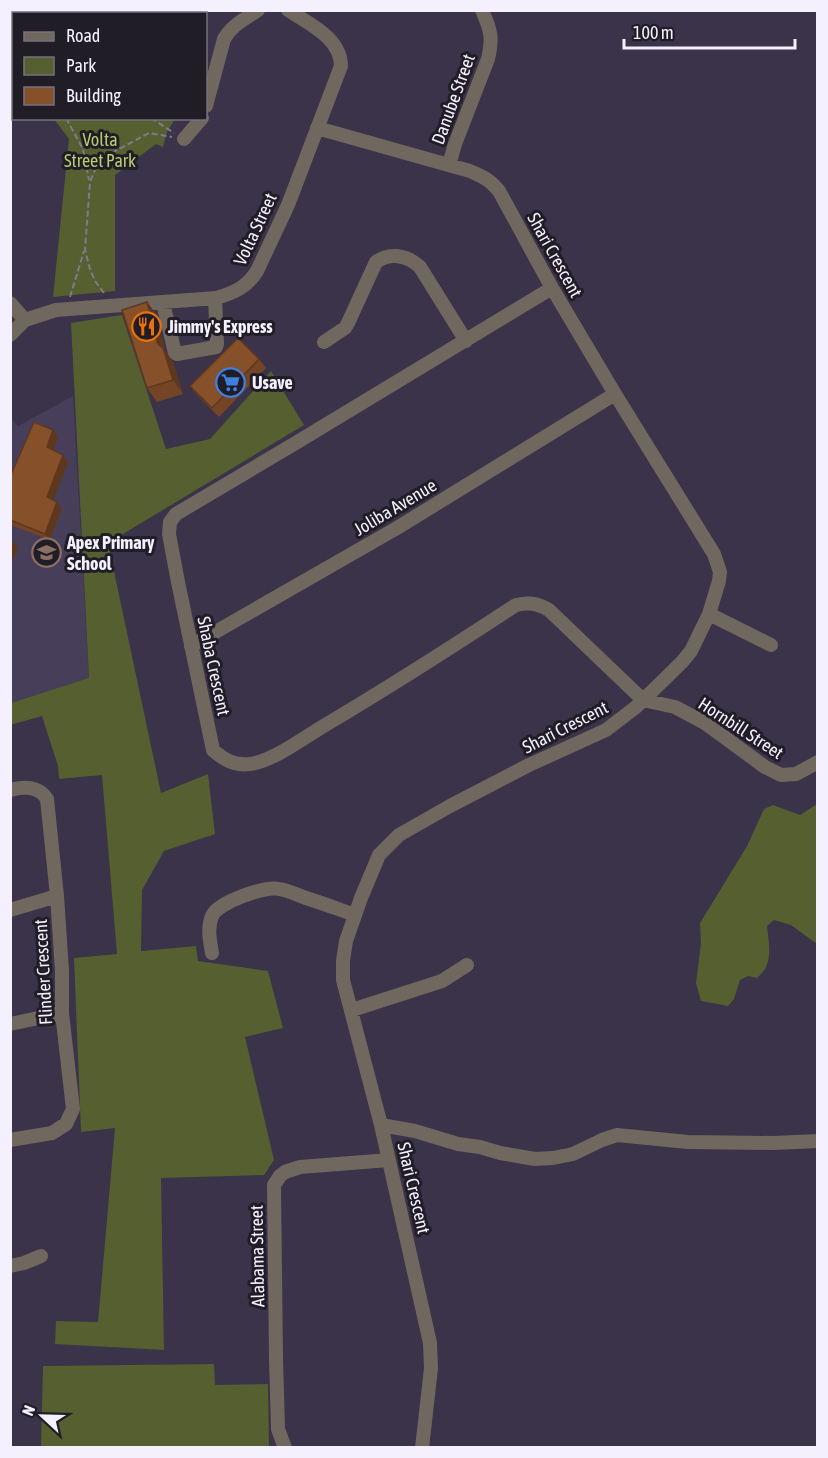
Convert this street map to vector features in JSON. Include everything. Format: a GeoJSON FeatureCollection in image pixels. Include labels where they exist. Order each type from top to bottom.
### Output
{"type":"FeatureCollection","features":[{"type":"Feature","properties":{"kind":"street"},"geometry":{"type":"LineString","coordinates":[[207,102],[228,31],[258,10]]}},
{"type":"Feature","properties":{"kind":"street","name":"Volta Street"},"geometry":{"type":"LineString","coordinates":[[10,335],[26,320],[56,310],[215,298],[233,293],[252,279],[288,204],[341,66],[336,46],[288,10]]}},
{"type":"Feature","properties":{"kind":"street","name":"Danube Street"},"geometry":{"type":"LineString","coordinates":[[449,165],[491,47],[491,31],[482,10]]}},
{"type":"Feature","properties":{"kind":"street"},"geometry":{"type":"LineString","coordinates":[[184,139],[200,120]]}},
{"type":"Feature","properties":{"kind":"street","name":"Shari Crescent"},"geometry":{"type":"LineString","coordinates":[[317,128],[470,171],[488,179],[494,185],[615,394],[714,554],[720,572],[709,614],[691,651],[624,717],[606,730],[529,765],[399,835],[379,855],[346,941],[343,980],[381,1125],[430,1343],[431,1368],[422,1448]]}},
{"type":"Feature","properties":{"kind":"street"},"geometry":{"type":"LineString","coordinates":[[324,342],[345,328],[376,262],[385,256],[411,260],[420,267],[466,341]]}},
{"type":"Feature","properties":{"kind":"street","name":"Shaba Crescent"},"geometry":{"type":"LineString","coordinates":[[552,288],[176,514],[170,522],[169,534],[213,750],[226,761],[238,764],[266,760],[516,605],[525,603],[538,604],[549,610],[643,700]]}},
{"type":"Feature","properties":{"kind":"street"},"geometry":{"type":"LineString","coordinates":[[164,303],[177,354],[218,345],[215,298]]}},
{"type":"Feature","properties":{"kind":"street"},"geometry":{"type":"LineString","coordinates":[[10,303],[26,320]]}},
{"type":"Feature","properties":{"kind":"street","name":"Joliba Avenue"},"geometry":{"type":"LineString","coordinates":[[191,646],[397,528],[615,394]]}},
{"type":"Feature","properties":{"kind":"street"},"geometry":{"type":"LineString","coordinates":[[709,614],[771,645]]}},
{"type":"Feature","properties":{"kind":"street","name":"Hornbill Street"},"geometry":{"type":"LineString","coordinates":[[643,700],[675,707],[705,723],[765,767],[781,775],[796,774],[818,762]]}},
{"type":"Feature","properties":{"kind":"street","name":"Flinder Crescent"},"geometry":{"type":"LineString","coordinates":[[10,790],[31,788],[40,791],[47,799],[57,896],[62,1013],[73,1109],[66,1124],[52,1133],[10,1140]]}},
{"type":"Feature","properties":{"kind":"street"},"geometry":{"type":"LineString","coordinates":[[212,953],[210,923],[215,911],[240,897],[261,890],[278,888],[355,915]]}},
{"type":"Feature","properties":{"kind":"street"},"geometry":{"type":"LineString","coordinates":[[10,909],[57,896]]}},
{"type":"Feature","properties":{"kind":"street"},"geometry":{"type":"LineString","coordinates":[[352,1010],[442,981],[466,965]]}},
{"type":"Feature","properties":{"kind":"street"},"geometry":{"type":"LineString","coordinates":[[10,1024],[62,1013]]}},
{"type":"Feature","properties":{"kind":"street"},"geometry":{"type":"LineString","coordinates":[[381,1125],[535,1160],[573,1154],[617,1135],[688,1142],[818,1141]]}},
{"type":"Feature","properties":{"kind":"street","name":"Alabama Street"},"geometry":{"type":"LineString","coordinates":[[285,1448],[278,1429],[274,1185],[285,1172],[300,1167],[389,1160]]}},
{"type":"Feature","properties":{"kind":"street"},"geometry":{"type":"LineString","coordinates":[[10,1266],[41,1256]]}},
{"type":"Feature","properties":{"kind":"path"},"geometry":{"type":"LineString","coordinates":[[67,120],[83,149],[90,182]]}},
{"type":"Feature","properties":{"kind":"path"},"geometry":{"type":"LineString","coordinates":[[154,120],[184,139]]}},
{"type":"Feature","properties":{"kind":"path"},"geometry":{"type":"LineString","coordinates":[[68,309],[85,250],[90,182],[94,170],[108,154],[148,133],[184,139]]}},
{"type":"Feature","properties":{"kind":"path"},"geometry":{"type":"LineString","coordinates":[[85,250],[95,281],[105,295],[106,306]]}},
{"type":"Feature","properties":{"kind":"shaded area","name":"Apex Primary School"},"geometry":{"type":"Polygon","coordinates":[[[73,396],[89,679],[11,703],[10,418],[18,426],[73,396]]]}},
{"type":"Feature","properties":{"kind":"green space","name":"Volta Street Park"},"geometry":{"type":"Polygon","coordinates":[[[55,120],[174,120],[167,132],[163,147],[156,144],[115,175],[115,291],[53,297],[69,139],[55,120]]]}},
{"type":"Feature","properties":{"kind":"green space"},"geometry":{"type":"Polygon","coordinates":[[[122,315],[166,449],[210,439],[271,371],[304,425],[108,543],[161,793],[208,774],[215,834],[164,851],[142,890],[141,951],[196,946],[198,961],[268,971],[283,1028],[245,1037],[274,1160],[264,1175],[161,1178],[164,1350],[55,1344],[56,1321],[98,1322],[115,1128],[81,1132],[74,958],[117,954],[102,775],[59,779],[58,766],[42,716],[10,725],[11,703],[89,678],[71,323],[122,315]]]}},
{"type":"Feature","properties":{"kind":"green space"},"geometry":{"type":"Polygon","coordinates":[[[817,804],[817,944],[791,925],[774,920],[767,926],[769,954],[762,973],[757,978],[748,976],[740,980],[734,999],[728,1006],[701,1001],[696,983],[701,943],[700,923],[747,846],[764,809],[773,805],[800,815],[817,804]]]}},
{"type":"Feature","properties":{"kind":"green space"},"geometry":{"type":"Polygon","coordinates":[[[214,1364],[215,1385],[268,1384],[269,1447],[41,1447],[43,1366],[214,1364]]]}},
{"type":"Feature","properties":{"kind":"building"},"geometry":{"type":"Polygon","coordinates":[[[147,302],[157,342],[163,348],[173,380],[147,388],[122,310],[147,302]]]}},
{"type":"Feature","properties":{"kind":"building","name":"Usave"},"geometry":{"type":"Polygon","coordinates":[[[238,338],[259,359],[212,408],[190,386],[238,338]]]}},
{"type":"Feature","properties":{"kind":"building"},"geometry":{"type":"Polygon","coordinates":[[[34,422],[53,430],[47,447],[63,455],[47,497],[57,502],[45,534],[10,520],[10,477],[34,422]]]}},
{"type":"Feature","properties":{"kind":"place","name":"Jimmy's Express"},"geometry":{"type":"Point","coordinates":[147,326]}},
{"type":"Feature","properties":{"kind":"place","name":"Usave"},"geometry":{"type":"Point","coordinates":[231,382]}},
{"type":"Feature","properties":{"kind":"place","name":"Apex Primary School"},"geometry":{"type":"Point","coordinates":[46,552]}}]}
